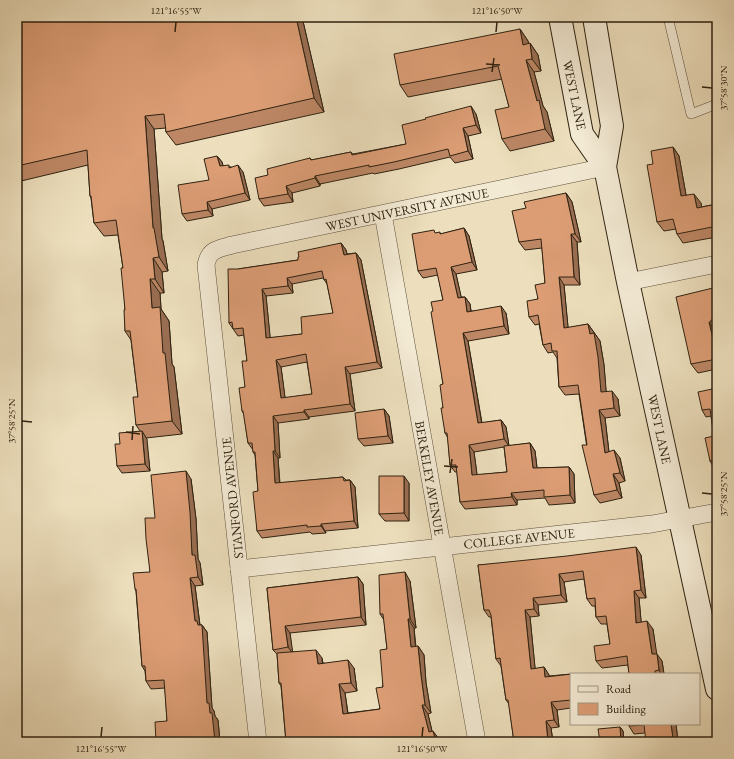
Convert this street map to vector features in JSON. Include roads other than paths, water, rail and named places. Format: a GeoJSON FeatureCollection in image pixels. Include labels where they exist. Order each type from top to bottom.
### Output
{"type":"FeatureCollection","features":[{"type":"Feature","properties":{"kind":"main road","name":"WEST LANE"},"geometry":{"type":"LineString","coordinates":[[560,17],[582,134],[605,167]]}},
{"type":"Feature","properties":{"kind":"main road","name":"WEST LANE"},"geometry":{"type":"LineString","coordinates":[[594,17],[612,126],[605,167],[628,282],[717,689]]}},
{"type":"Feature","properties":{"kind":"street","name":"WEST UNIVERSITY AVENUE"},"geometry":{"type":"LineString","coordinates":[[210,254],[215,250],[232,245],[605,167]]}},
{"type":"Feature","properties":{"kind":"street","name":"BERKELEY AVENUE"},"geometry":{"type":"LineString","coordinates":[[383,214],[477,742]]}},
{"type":"Feature","properties":{"kind":"street","name":"STANFORD AVENUE"},"geometry":{"type":"LineString","coordinates":[[210,254],[206,265],[258,742]]}},
{"type":"Feature","properties":{"kind":"street"},"geometry":{"type":"LineString","coordinates":[[628,282],[717,264]]}},
{"type":"Feature","properties":{"kind":"street","name":"COLLEGE AVENUE"},"geometry":{"type":"LineString","coordinates":[[239,569],[652,524],[717,512]]}},
{"type":"Feature","properties":{"kind":"lane"},"geometry":{"type":"LineString","coordinates":[[668,17],[691,114],[717,104]]}}]}
